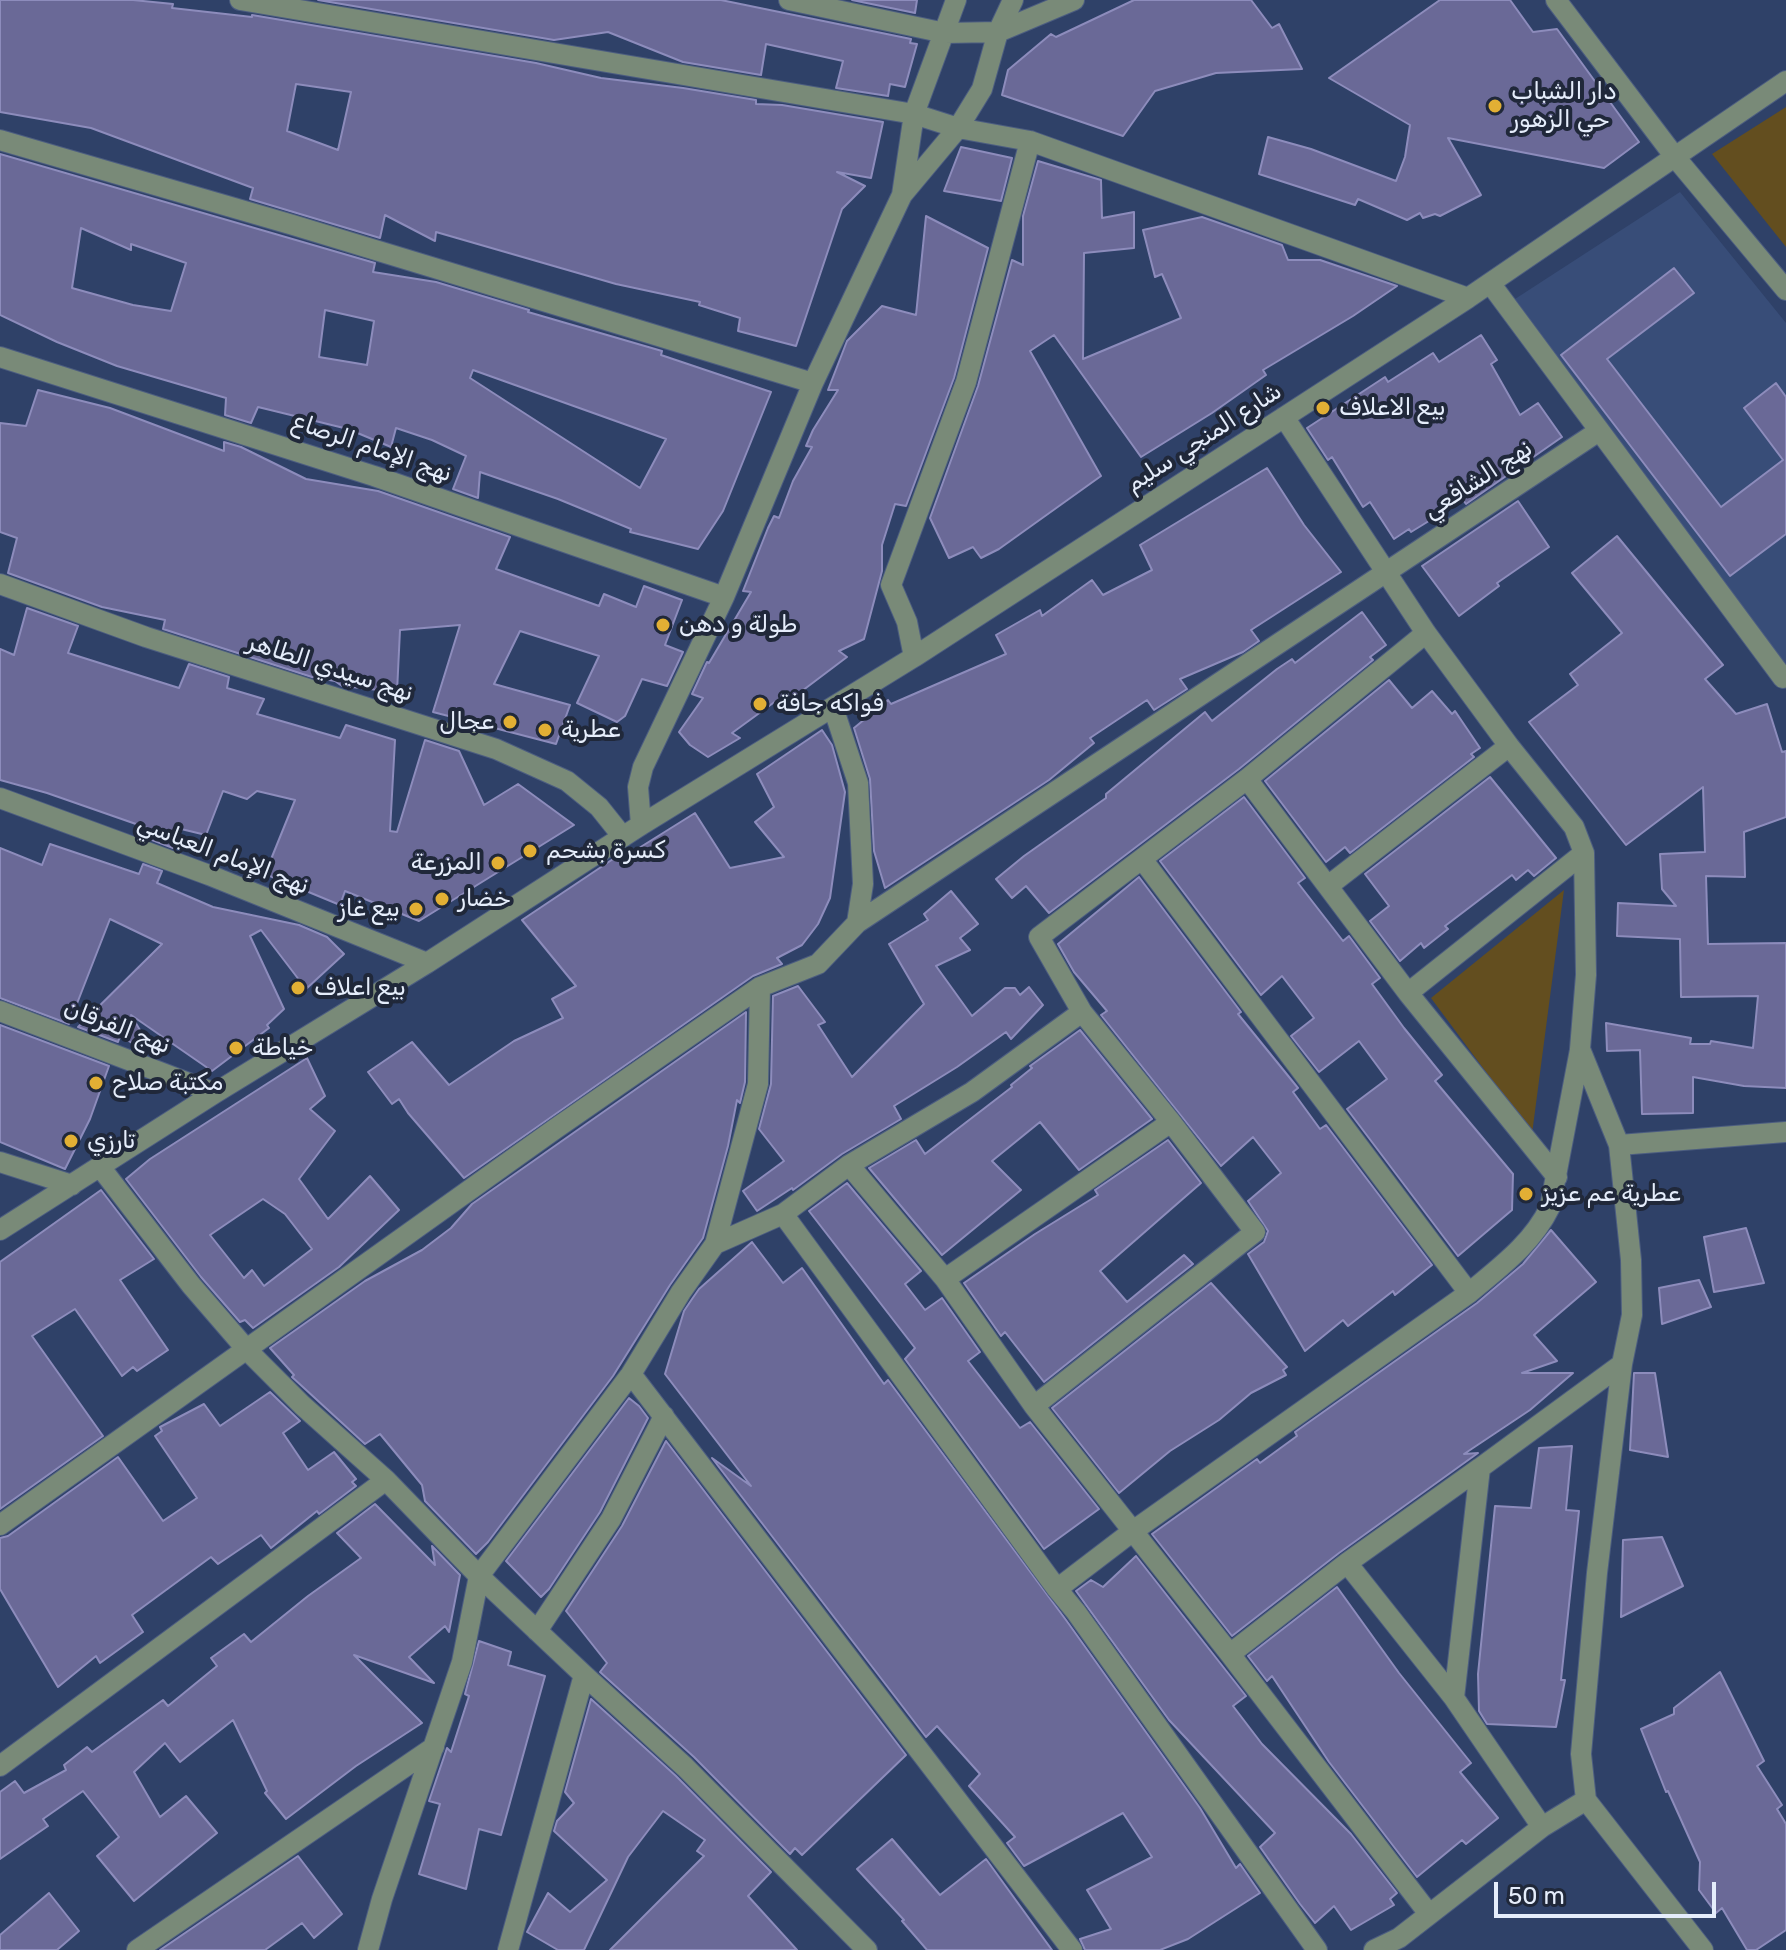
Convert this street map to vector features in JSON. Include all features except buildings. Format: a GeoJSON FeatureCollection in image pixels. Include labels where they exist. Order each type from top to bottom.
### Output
{"type":"FeatureCollection","features":[{"type":"Feature","properties":{"kind":"street"},"geometry":{"type":"LineString","coordinates":[[240,0],[914,114],[958,128],[1030,141],[1468,298]]}},
{"type":"Feature","properties":{"kind":"street"},"geometry":{"type":"LineString","coordinates":[[902,195],[914,114],[956,0]]}},
{"type":"Feature","properties":{"kind":"street"},"geometry":{"type":"LineString","coordinates":[[641,825],[638,787],[643,767],[724,597],[813,383],[902,195],[958,128],[982,89],[998,32],[1013,0]]}},
{"type":"Feature","properties":{"kind":"street"},"geometry":{"type":"LineString","coordinates":[[796,1],[945,33],[998,32],[1074,0]]}},
{"type":"Feature","properties":{"kind":"street"},"geometry":{"type":"LineString","coordinates":[[1556,0],[1675,157],[1786,290]]}},
{"type":"Feature","properties":{"kind":"street","name":"شارع المنجي سليم"},"geometry":{"type":"LineString","coordinates":[[0,1230],[641,825],[914,657],[1468,298],[1786,81]]}},
{"type":"Feature","properties":{"kind":"street"},"geometry":{"type":"LineString","coordinates":[[0,140],[813,383]]}},
{"type":"Feature","properties":{"kind":"street"},"geometry":{"type":"LineString","coordinates":[[914,657],[907,622],[891,585],[966,382],[1030,141]]}},
{"type":"Feature","properties":{"kind":"street"},"geometry":{"type":"LineString","coordinates":[[1490,283],[1783,678],[1786,676]]}},
{"type":"Feature","properties":{"kind":"street","name":"نهج الإمام الرصاع"},"geometry":{"type":"LineString","coordinates":[[0,357],[359,471],[724,597]]}},
{"type":"Feature","properties":{"kind":"street"},"geometry":{"type":"LineString","coordinates":[[1057,1589],[1133,1531],[1469,1293],[1532,1236],[1550,1207],[1557,1177],[1580,1049],[1586,975],[1584,853],[1574,827],[1509,746],[1426,633],[1284,417]]}},
{"type":"Feature","properties":{"kind":"street","name":"نهج الشافعي"},"geometry":{"type":"LineString","coordinates":[[0,1525],[248,1351],[555,1129],[760,987],[818,964],[857,923],[1599,431]]}},
{"type":"Feature","properties":{"kind":"street","name":"نهج سيدي الطاهر"},"geometry":{"type":"LineString","coordinates":[[0,584],[146,637],[496,749],[567,781],[599,807],[623,837]]}},
{"type":"Feature","properties":{"kind":"street"},"geometry":{"type":"LineString","coordinates":[[1034,1406],[1255,1232],[1082,1012],[1039,937],[1247,779],[1426,633]]}},
{"type":"Feature","properties":{"kind":"street"},"geometry":{"type":"LineString","coordinates":[[833,707],[858,783],[863,884],[857,923]]}},
{"type":"Feature","properties":{"kind":"street"},"geometry":{"type":"LineString","coordinates":[[1328,886],[1509,746]]}},
{"type":"Feature","properties":{"kind":"street"},"geometry":{"type":"LineString","coordinates":[[1247,779],[1408,993],[1557,1177]]}},
{"type":"Feature","properties":{"kind":"street","name":"نهج الإمام العباسي"},"geometry":{"type":"LineString","coordinates":[[0,798],[209,875],[427,963]]}},
{"type":"Feature","properties":{"kind":"street"},"geometry":{"type":"LineString","coordinates":[[1408,993],[1584,853]]}},
{"type":"Feature","properties":{"kind":"street"},"geometry":{"type":"LineString","coordinates":[[1142,859],[1469,1293]]}},
{"type":"Feature","properties":{"kind":"street"},"geometry":{"type":"LineString","coordinates":[[368,1950],[382,1899],[462,1662],[479,1576],[631,1374],[681,1292],[715,1244],[758,1084],[760,987]]}},
{"type":"Feature","properties":{"kind":"street","name":"نهج الفرقان"},"geometry":{"type":"LineString","coordinates":[[0,1011],[215,1093]]}},
{"type":"Feature","properties":{"kind":"street"},"geometry":{"type":"LineString","coordinates":[[715,1244],[783,1214],[849,1165],[972,1092],[1082,1012]]}},
{"type":"Feature","properties":{"kind":"street"},"geometry":{"type":"LineString","coordinates":[[1580,1049],[1619,1145],[1631,1260],[1632,1315],[1622,1364],[1597,1573],[1581,1754],[1586,1800],[1703,1950]]}},
{"type":"Feature","properties":{"kind":"street"},"geometry":{"type":"LineString","coordinates":[[945,1279],[1171,1122]]}},
{"type":"Feature","properties":{"kind":"street"},"geometry":{"type":"LineString","coordinates":[[1619,1145],[1786,1132]]}},
{"type":"Feature","properties":{"kind":"street"},"geometry":{"type":"LineString","coordinates":[[0,1162],[72,1185]]}},
{"type":"Feature","properties":{"kind":"street"},"geometry":{"type":"LineString","coordinates":[[849,1165],[945,1279],[1034,1406],[1230,1654],[1429,1914]]}},
{"type":"Feature","properties":{"kind":"street"},"geometry":{"type":"LineString","coordinates":[[101,1168],[191,1285],[248,1351],[302,1405],[386,1480],[479,1576],[685,1767],[867,1950]]}},
{"type":"Feature","properties":{"kind":"street"},"geometry":{"type":"LineString","coordinates":[[783,1214],[1076,1612],[1317,1950]]}},
{"type":"Feature","properties":{"kind":"street"},"geometry":{"type":"LineString","coordinates":[[1230,1654],[1347,1563],[1622,1364]]}},
{"type":"Feature","properties":{"kind":"street"},"geometry":{"type":"LineString","coordinates":[[631,1374],[1072,1950]]}},
{"type":"Feature","properties":{"kind":"street"},"geometry":{"type":"LineString","coordinates":[[537,1631],[611,1519],[664,1416]]}},
{"type":"Feature","properties":{"kind":"street"},"geometry":{"type":"LineString","coordinates":[[1454,1698],[1480,1468]]}},
{"type":"Feature","properties":{"kind":"street"},"geometry":{"type":"LineString","coordinates":[[0,1766],[386,1480]]}},
{"type":"Feature","properties":{"kind":"street"},"geometry":{"type":"LineString","coordinates":[[1347,1563],[1454,1698],[1542,1827]]}},
{"type":"Feature","properties":{"kind":"street"},"geometry":{"type":"LineString","coordinates":[[508,1950],[584,1675]]}},
{"type":"Feature","properties":{"kind":"street"},"geometry":{"type":"LineString","coordinates":[[137,1950],[434,1747]]}},
{"type":"Feature","properties":{"kind":"street"},"geometry":{"type":"LineString","coordinates":[[1374,1950],[1402,1944],[1429,1914],[1542,1827],[1586,1800]]}},
{"type":"Feature","properties":{"kind":"shaded area"},"geometry":{"type":"Polygon","coordinates":[[[1786,107],[1786,247],[1712,154],[1786,107]]]}},
{"type":"Feature","properties":{"kind":"shaded area"},"geometry":{"type":"Polygon","coordinates":[[[1680,192],[1786,323],[1786,397],[1776,384],[1744,408],[1783,460],[1721,507],[1607,359],[1693,294],[1674,269],[1561,355],[1730,576],[1786,534],[1786,670],[1515,299],[1680,192]]]}},
{"type":"Feature","properties":{"kind":"shaded area"},"geometry":{"type":"Polygon","coordinates":[[[1564,890],[1532,1134],[1431,998],[1564,890]]]}},
{"type":"Feature","properties":{"kind":"place","name":"دار الشباب حي الزهور"},"geometry":{"type":"Point","coordinates":[1495,106]}},
{"type":"Feature","properties":{"kind":"place","name":"بيع الاعلاف"},"geometry":{"type":"Point","coordinates":[1323,408]}},
{"type":"Feature","properties":{"kind":"place","name":"طولة و دهن"},"geometry":{"type":"Point","coordinates":[663,625]}},
{"type":"Feature","properties":{"kind":"place","name":"فواكه جافة"},"geometry":{"type":"Point","coordinates":[760,704]}},
{"type":"Feature","properties":{"kind":"place","name":"عجال"},"geometry":{"type":"Point","coordinates":[510,722]}},
{"type":"Feature","properties":{"kind":"place","name":"عطرية"},"geometry":{"type":"Point","coordinates":[545,730]}},
{"type":"Feature","properties":{"kind":"place","name":"كسرة بشحم"},"geometry":{"type":"Point","coordinates":[530,851]}},
{"type":"Feature","properties":{"kind":"place","name":"المزرعة"},"geometry":{"type":"Point","coordinates":[498,863]}},
{"type":"Feature","properties":{"kind":"place","name":"خضار"},"geometry":{"type":"Point","coordinates":[442,899]}},
{"type":"Feature","properties":{"kind":"place","name":"بيع غاز"},"geometry":{"type":"Point","coordinates":[416,909]}},
{"type":"Feature","properties":{"kind":"place","name":"بيع اعلاف"},"geometry":{"type":"Point","coordinates":[298,988]}},
{"type":"Feature","properties":{"kind":"place","name":"خياطة"},"geometry":{"type":"Point","coordinates":[236,1048]}},
{"type":"Feature","properties":{"kind":"place","name":"مكتبة صلاح"},"geometry":{"type":"Point","coordinates":[96,1083]}},
{"type":"Feature","properties":{"kind":"place","name":"تارزي"},"geometry":{"type":"Point","coordinates":[71,1141]}},
{"type":"Feature","properties":{"kind":"place","name":"عطرية عم عزيز"},"geometry":{"type":"Point","coordinates":[1526,1194]}}]}
